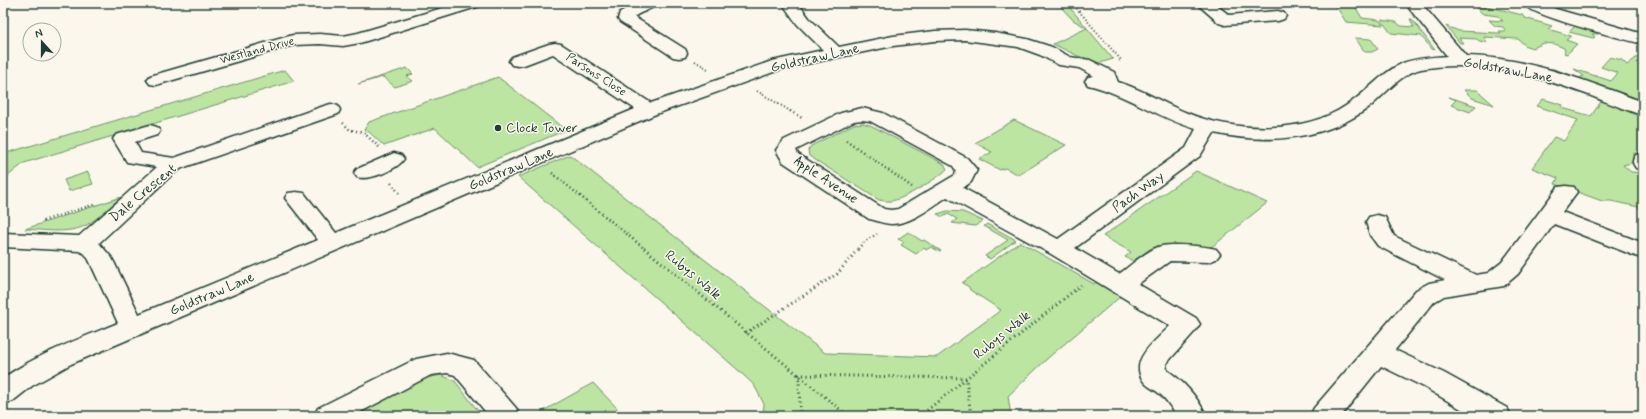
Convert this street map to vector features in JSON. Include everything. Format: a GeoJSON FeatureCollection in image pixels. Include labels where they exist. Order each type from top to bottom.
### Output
{"type":"FeatureCollection","features":[{"type":"Feature","properties":{"kind":"street","name":"Westland Drive"},"geometry":{"type":"LineString","coordinates":[[156,80],[293,40],[320,39],[344,41],[360,38],[475,3]]}},
{"type":"Feature","properties":{"kind":"street"},"geometry":{"type":"LineString","coordinates":[[650,3],[633,10],[626,15],[626,19],[679,53]]}},
{"type":"Feature","properties":{"kind":"street"},"geometry":{"type":"LineString","coordinates":[[790,3],[803,21],[835,53]]}},
{"type":"Feature","properties":{"kind":"street"},"geometry":{"type":"LineString","coordinates":[[1204,3],[1224,20],[1278,16]]}},
{"type":"Feature","properties":{"kind":"street"},"geometry":{"type":"LineString","coordinates":[[1413,3],[1460,60]]}},
{"type":"Feature","properties":{"kind":"street"},"geometry":{"type":"LineString","coordinates":[[1530,3],[1550,12],[1643,39]]}},
{"type":"Feature","properties":{"kind":"street","name":"Goldstraw Lane"},"geometry":{"type":"LineString","coordinates":[[3,393],[22,378],[62,357],[649,110],[778,65],[907,40],[935,36],[965,35],[995,38],[1021,43],[1046,51],[1065,61],[1084,64],[1095,69],[1108,76],[1109,84]]}},
{"type":"Feature","properties":{"kind":"street","name":"Parsons Close"},"geometry":{"type":"LineString","coordinates":[[518,61],[555,48],[649,110]]}},
{"type":"Feature","properties":{"kind":"street","name":"Goldstraw Lane"},"geometry":{"type":"LineString","coordinates":[[1065,61],[1071,69],[1091,81],[1109,84],[1182,118],[1207,126],[1230,130],[1283,132],[1326,125],[1340,119],[1375,92],[1390,78],[1408,67],[1435,61],[1460,60],[1489,63],[1540,74],[1573,82],[1643,109]]}},
{"type":"Feature","properties":{"kind":"street","name":"Dale Crescent"},"geometry":{"type":"LineString","coordinates":[[84,244],[175,164],[331,109]]}},
{"type":"Feature","properties":{"kind":"street","name":"Apple Avenue"},"geometry":{"type":"LineString","coordinates":[[862,114],[876,117],[960,162],[967,170],[964,178],[905,214],[891,217],[877,214],[790,158],[786,150],[791,144],[821,129],[848,116],[862,114]]}},
{"type":"Feature","properties":{"kind":"street","name":"Pach Way"},"geometry":{"type":"LineString","coordinates":[[1059,249],[1193,152],[1202,138],[1207,126]]}},
{"type":"Feature","properties":{"kind":"street"},"geometry":{"type":"LineString","coordinates":[[150,130],[124,139],[134,158],[175,164]]}},
{"type":"Feature","properties":{"kind":"street"},"geometry":{"type":"LineString","coordinates":[[364,173],[383,165],[388,155]]}},
{"type":"Feature","properties":{"kind":"street"},"geometry":{"type":"LineString","coordinates":[[1643,159],[1643,164]]}},
{"type":"Feature","properties":{"kind":"street"},"geometry":{"type":"LineString","coordinates":[[1324,416],[1425,296],[1438,289],[1495,280],[1510,268],[1566,192]]}},
{"type":"Feature","properties":{"kind":"street"},"geometry":{"type":"LineString","coordinates":[[939,194],[1059,249],[1187,324],[1152,362],[1154,375],[1172,388],[1191,413],[1187,416]]}},
{"type":"Feature","properties":{"kind":"street"},"geometry":{"type":"LineString","coordinates":[[296,198],[332,243]]}},
{"type":"Feature","properties":{"kind":"street"},"geometry":{"type":"LineString","coordinates":[[1550,215],[1643,252]]}},
{"type":"Feature","properties":{"kind":"street"},"geometry":{"type":"LineString","coordinates":[[1377,222],[1381,235],[1386,241],[1474,284]]}},
{"type":"Feature","properties":{"kind":"street"},"geometry":{"type":"LineString","coordinates":[[3,240],[84,244],[93,249],[100,258],[133,328]]}},
{"type":"Feature","properties":{"kind":"street"},"geometry":{"type":"LineString","coordinates":[[1121,284],[1165,253],[1208,254]]}},
{"type":"Feature","properties":{"kind":"street"},"geometry":{"type":"LineString","coordinates":[[1378,353],[1434,380],[1497,416]]}},
{"type":"Feature","properties":{"kind":"street"},"geometry":{"type":"LineString","coordinates":[[328,416],[426,366],[447,363],[464,367],[506,416]]}},
{"type":"Feature","properties":{"kind":"path"},"geometry":{"type":"LineString","coordinates":[[1072,3],[1121,60],[1095,69]]}},
{"type":"Feature","properties":{"kind":"path"},"geometry":{"type":"LineString","coordinates":[[1321,3],[1328,3]]}},
{"type":"Feature","properties":{"kind":"path"},"geometry":{"type":"LineString","coordinates":[[1333,3],[1336,8]]}},
{"type":"Feature","properties":{"kind":"path"},"geometry":{"type":"LineString","coordinates":[[679,53],[684,54],[821,129],[836,133],[939,194]]}},
{"type":"Feature","properties":{"kind":"path"},"geometry":{"type":"LineString","coordinates":[[331,109],[350,130],[363,132],[388,155]]}},
{"type":"Feature","properties":{"kind":"path","name":"Rubys Walk"},"geometry":{"type":"LineString","coordinates":[[535,159],[848,416]]}},
{"type":"Feature","properties":{"kind":"path"},"geometry":{"type":"LineString","coordinates":[[390,183],[415,209]]}},
{"type":"Feature","properties":{"kind":"path"},"geometry":{"type":"LineString","coordinates":[[39,223],[98,203]]}},
{"type":"Feature","properties":{"kind":"path"},"geometry":{"type":"LineString","coordinates":[[746,333],[837,274],[865,241],[885,229],[891,217]]}},
{"type":"Feature","properties":{"kind":"path","name":"Rubys Walk"},"geometry":{"type":"LineString","coordinates":[[920,416],[1098,272]]}},
{"type":"Feature","properties":{"kind":"path"},"geometry":{"type":"LineString","coordinates":[[800,416],[799,375],[966,378],[971,416]]}},
{"type":"Feature","properties":{"kind":"green space"},"geometry":{"type":"Polygon","coordinates":[[[1057,3],[1066,3],[1087,28],[1073,20],[1057,3]]]}},
{"type":"Feature","properties":{"kind":"green space"},"geometry":{"type":"Polygon","coordinates":[[[1334,3],[1353,3],[1362,18],[1379,20],[1383,25],[1346,22],[1334,3]]]}},
{"type":"Feature","properties":{"kind":"green space"},"geometry":{"type":"Polygon","coordinates":[[[1487,6],[1522,15],[1525,18],[1552,26],[1548,29],[1571,36],[1566,40],[1577,44],[1567,54],[1564,53],[1564,48],[1554,44],[1544,43],[1533,48],[1526,46],[1518,39],[1484,37],[1487,42],[1479,41],[1477,39],[1459,38],[1463,43],[1460,43],[1446,26],[1459,31],[1501,33],[1499,31],[1506,31],[1503,27],[1495,26],[1489,20],[1503,21],[1498,16],[1483,14],[1475,7],[1490,8],[1487,6]]]}},
{"type":"Feature","properties":{"kind":"green space"},"geometry":{"type":"Polygon","coordinates":[[[1410,19],[1412,19],[1435,50],[1432,49],[1421,36],[1391,33],[1381,20],[1396,22],[1401,26],[1414,27],[1410,19]]]}},
{"type":"Feature","properties":{"kind":"green space"},"geometry":{"type":"Polygon","coordinates":[[[1575,26],[1601,32],[1598,34],[1592,34],[1595,37],[1593,38],[1569,32],[1575,26]]]}},
{"type":"Feature","properties":{"kind":"green space"},"geometry":{"type":"Polygon","coordinates":[[[1087,28],[1113,59],[1100,63],[1078,56],[1053,44],[1087,28]]]}},
{"type":"Feature","properties":{"kind":"green space"},"geometry":{"type":"Polygon","coordinates":[[[1355,38],[1371,39],[1378,49],[1372,52],[1365,52],[1355,38]]]}},
{"type":"Feature","properties":{"kind":"green space"},"geometry":{"type":"Polygon","coordinates":[[[1610,57],[1622,60],[1627,65],[1636,58],[1643,57],[1643,101],[1579,79],[1544,69],[1554,69],[1579,78],[1584,76],[1574,69],[1611,81],[1618,73],[1601,67],[1610,57]]]}},
{"type":"Feature","properties":{"kind":"green space"},"geometry":{"type":"Polygon","coordinates":[[[407,68],[413,74],[407,76],[413,81],[395,87],[383,77],[358,84],[407,68]]]}},
{"type":"Feature","properties":{"kind":"green space"},"geometry":{"type":"Polygon","coordinates":[[[285,70],[294,81],[24,163],[3,180],[3,154],[285,70]]]}},
{"type":"Feature","properties":{"kind":"green space"},"geometry":{"type":"Polygon","coordinates":[[[498,77],[566,130],[477,167],[435,128],[384,146],[368,131],[364,130],[369,122],[498,77]]]}},
{"type":"Feature","properties":{"kind":"green space"},"geometry":{"type":"Polygon","coordinates":[[[1464,90],[1477,90],[1494,105],[1472,98],[1464,90]]]}},
{"type":"Feature","properties":{"kind":"green space"},"geometry":{"type":"Polygon","coordinates":[[[1449,97],[1476,106],[1470,112],[1451,105],[1456,100],[1449,97]]]}},
{"type":"Feature","properties":{"kind":"green space"},"geometry":{"type":"Polygon","coordinates":[[[1543,99],[1563,105],[1562,108],[1591,116],[1602,100],[1643,118],[1643,150],[1633,154],[1632,163],[1623,165],[1631,172],[1643,173],[1643,208],[1611,201],[1602,201],[1555,184],[1558,178],[1532,168],[1554,137],[1564,141],[1578,120],[1537,106],[1543,99]]]}},
{"type":"Feature","properties":{"kind":"green space"},"geometry":{"type":"Polygon","coordinates":[[[1014,120],[1066,145],[1019,175],[1005,168],[1000,170],[979,159],[992,152],[975,143],[1014,120]]]}},
{"type":"Feature","properties":{"kind":"green space"},"geometry":{"type":"Polygon","coordinates":[[[862,123],[870,125],[944,164],[947,169],[930,182],[914,191],[893,201],[885,201],[879,200],[809,156],[808,150],[811,146],[854,124],[862,123]]]}},
{"type":"Feature","properties":{"kind":"green space"},"geometry":{"type":"Polygon","coordinates":[[[570,155],[825,353],[937,357],[1001,310],[970,290],[969,287],[962,283],[1020,242],[1094,284],[1097,281],[1121,296],[1049,357],[1008,396],[1011,416],[763,416],[764,404],[754,385],[518,177],[570,155]]]}},
{"type":"Feature","properties":{"kind":"green space"},"geometry":{"type":"Polygon","coordinates":[[[1196,171],[1267,203],[1213,246],[1206,248],[1162,246],[1150,249],[1133,261],[1125,257],[1131,252],[1103,236],[1196,171]]]}},
{"type":"Feature","properties":{"kind":"green space"},"geometry":{"type":"Polygon","coordinates":[[[88,172],[93,184],[69,191],[64,180],[88,172]]]}},
{"type":"Feature","properties":{"kind":"green space"},"geometry":{"type":"Polygon","coordinates":[[[121,197],[98,217],[83,227],[58,231],[25,229],[121,197]]]}},
{"type":"Feature","properties":{"kind":"green space"},"geometry":{"type":"Polygon","coordinates":[[[947,211],[963,212],[983,221],[975,226],[952,223],[957,219],[948,214],[943,217],[937,214],[947,211]]]}},
{"type":"Feature","properties":{"kind":"green space"},"geometry":{"type":"Polygon","coordinates":[[[987,224],[1016,240],[990,259],[985,256],[1008,240],[984,226],[987,224]]]}},
{"type":"Feature","properties":{"kind":"green space"},"geometry":{"type":"Polygon","coordinates":[[[908,232],[941,251],[940,252],[931,247],[926,250],[924,248],[916,254],[901,245],[904,242],[898,239],[908,232]]]}},
{"type":"Feature","properties":{"kind":"green space"},"geometry":{"type":"Polygon","coordinates":[[[441,375],[455,381],[482,416],[351,416],[421,379],[441,375]]]}},
{"type":"Feature","properties":{"kind":"green space"},"geometry":{"type":"Polygon","coordinates":[[[593,383],[617,408],[617,416],[536,415],[593,383]]]}},
{"type":"Feature","properties":{"kind":"place","name":"Clock Tower"},"geometry":{"type":"Point","coordinates":[498,128]}}]}
